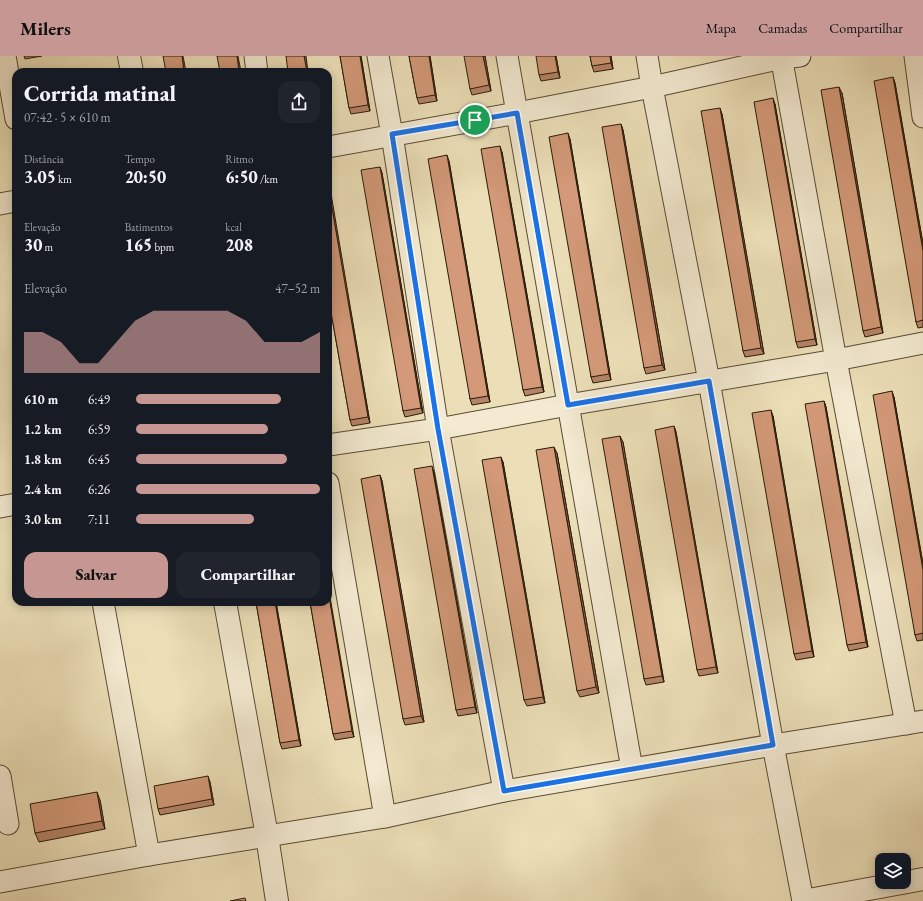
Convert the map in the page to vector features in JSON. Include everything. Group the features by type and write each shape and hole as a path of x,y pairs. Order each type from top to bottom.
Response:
{"street":[{"path":"5,56 12,96"},
{"path":"129,56 131,68"},
{"path":"254,56 257,68"},
{"path":"378,56 392,134 438,429 504,791"},
{"path":"507,56 632,770"},
{"path":"647,56 709,381 773,745 803,901 923,879"},
{"path":"915,56 923,117"},
{"path":"0,882 149,855 385,817 504,791 914,722 836,360 788,57 652,87 332,146"},
{"path":"0,204 12,202"},
{"path":"332,444 438,429 568,405 836,360 923,343"},
{"path":"0,507 12,505"},
{"path":"332,506 385,817"},
{"path":"104,606 149,855"},
{"path":"226,606 267,836 277,901"},
{"path":"0,776 8,824"}],"building":[{"path":"163,56 182,56 184,68 165,68"},
{"path":"217,56 237,56 238,68 219,68"},
{"path":"286,56 304,56 306,68 288,68"},
{"path":"340,56 360,56 368,105 349,108"},
{"path":"409,56 429,56 435,95 417,98"},
{"path":"464,56 483,56 489,85 470,89"},
{"path":"536,56 555,56 558,72 539,75"},
{"path":"590,56 610,56 611,63 592,66"},
{"path":"893,77 923,251 923,320 916,322 874,81"},
{"path":"839,87 881,327 863,331 821,90"},
{"path":"773,98 815,339 796,342 754,102"},
{"path":"720,108 761,348 743,351 701,111"},
{"path":"621,124 662,365 644,368 602,127"},
{"path":"568,133 609,374 591,377 549,137"},
{"path":"500,146 542,387 523,390 481,149"},
{"path":"447,155 488,396 470,399 428,159"},
{"path":"380,167 421,408 403,411 361,170"},
{"path":"332,208 368,417 350,420 332,318"},
{"path":"892,391 923,570 923,633 915,635 873,395"},
{"path":"824,401 866,642 847,645 805,404"},
{"path":"771,410 812,651 794,654 752,413"},
{"path":"674,426 716,667 697,670 655,430"},
{"path":"620,436 662,676 644,679 602,439"},
{"path":"554,447 596,687 577,691 536,450"},
{"path":"501,457 543,697 524,700 482,460"},
{"path":"432,466 475,707 456,710 414,469"},
{"path":"380,475 421,716 403,719 361,479"},
{"path":"257,606 276,606 299,740 280,743"},
{"path":"311,606 331,606 352,731 333,734"},
{"path":"208,776 212,799 158,809 154,786"},
{"path":"97,792 102,821 35,833 30,804"},
{"path":"245,898 246,901 230,901"}],"route":[{"path":"517,113 568,405 709,381 773,745 504,791 438,429 392,134 475,120 517,113"}]}
